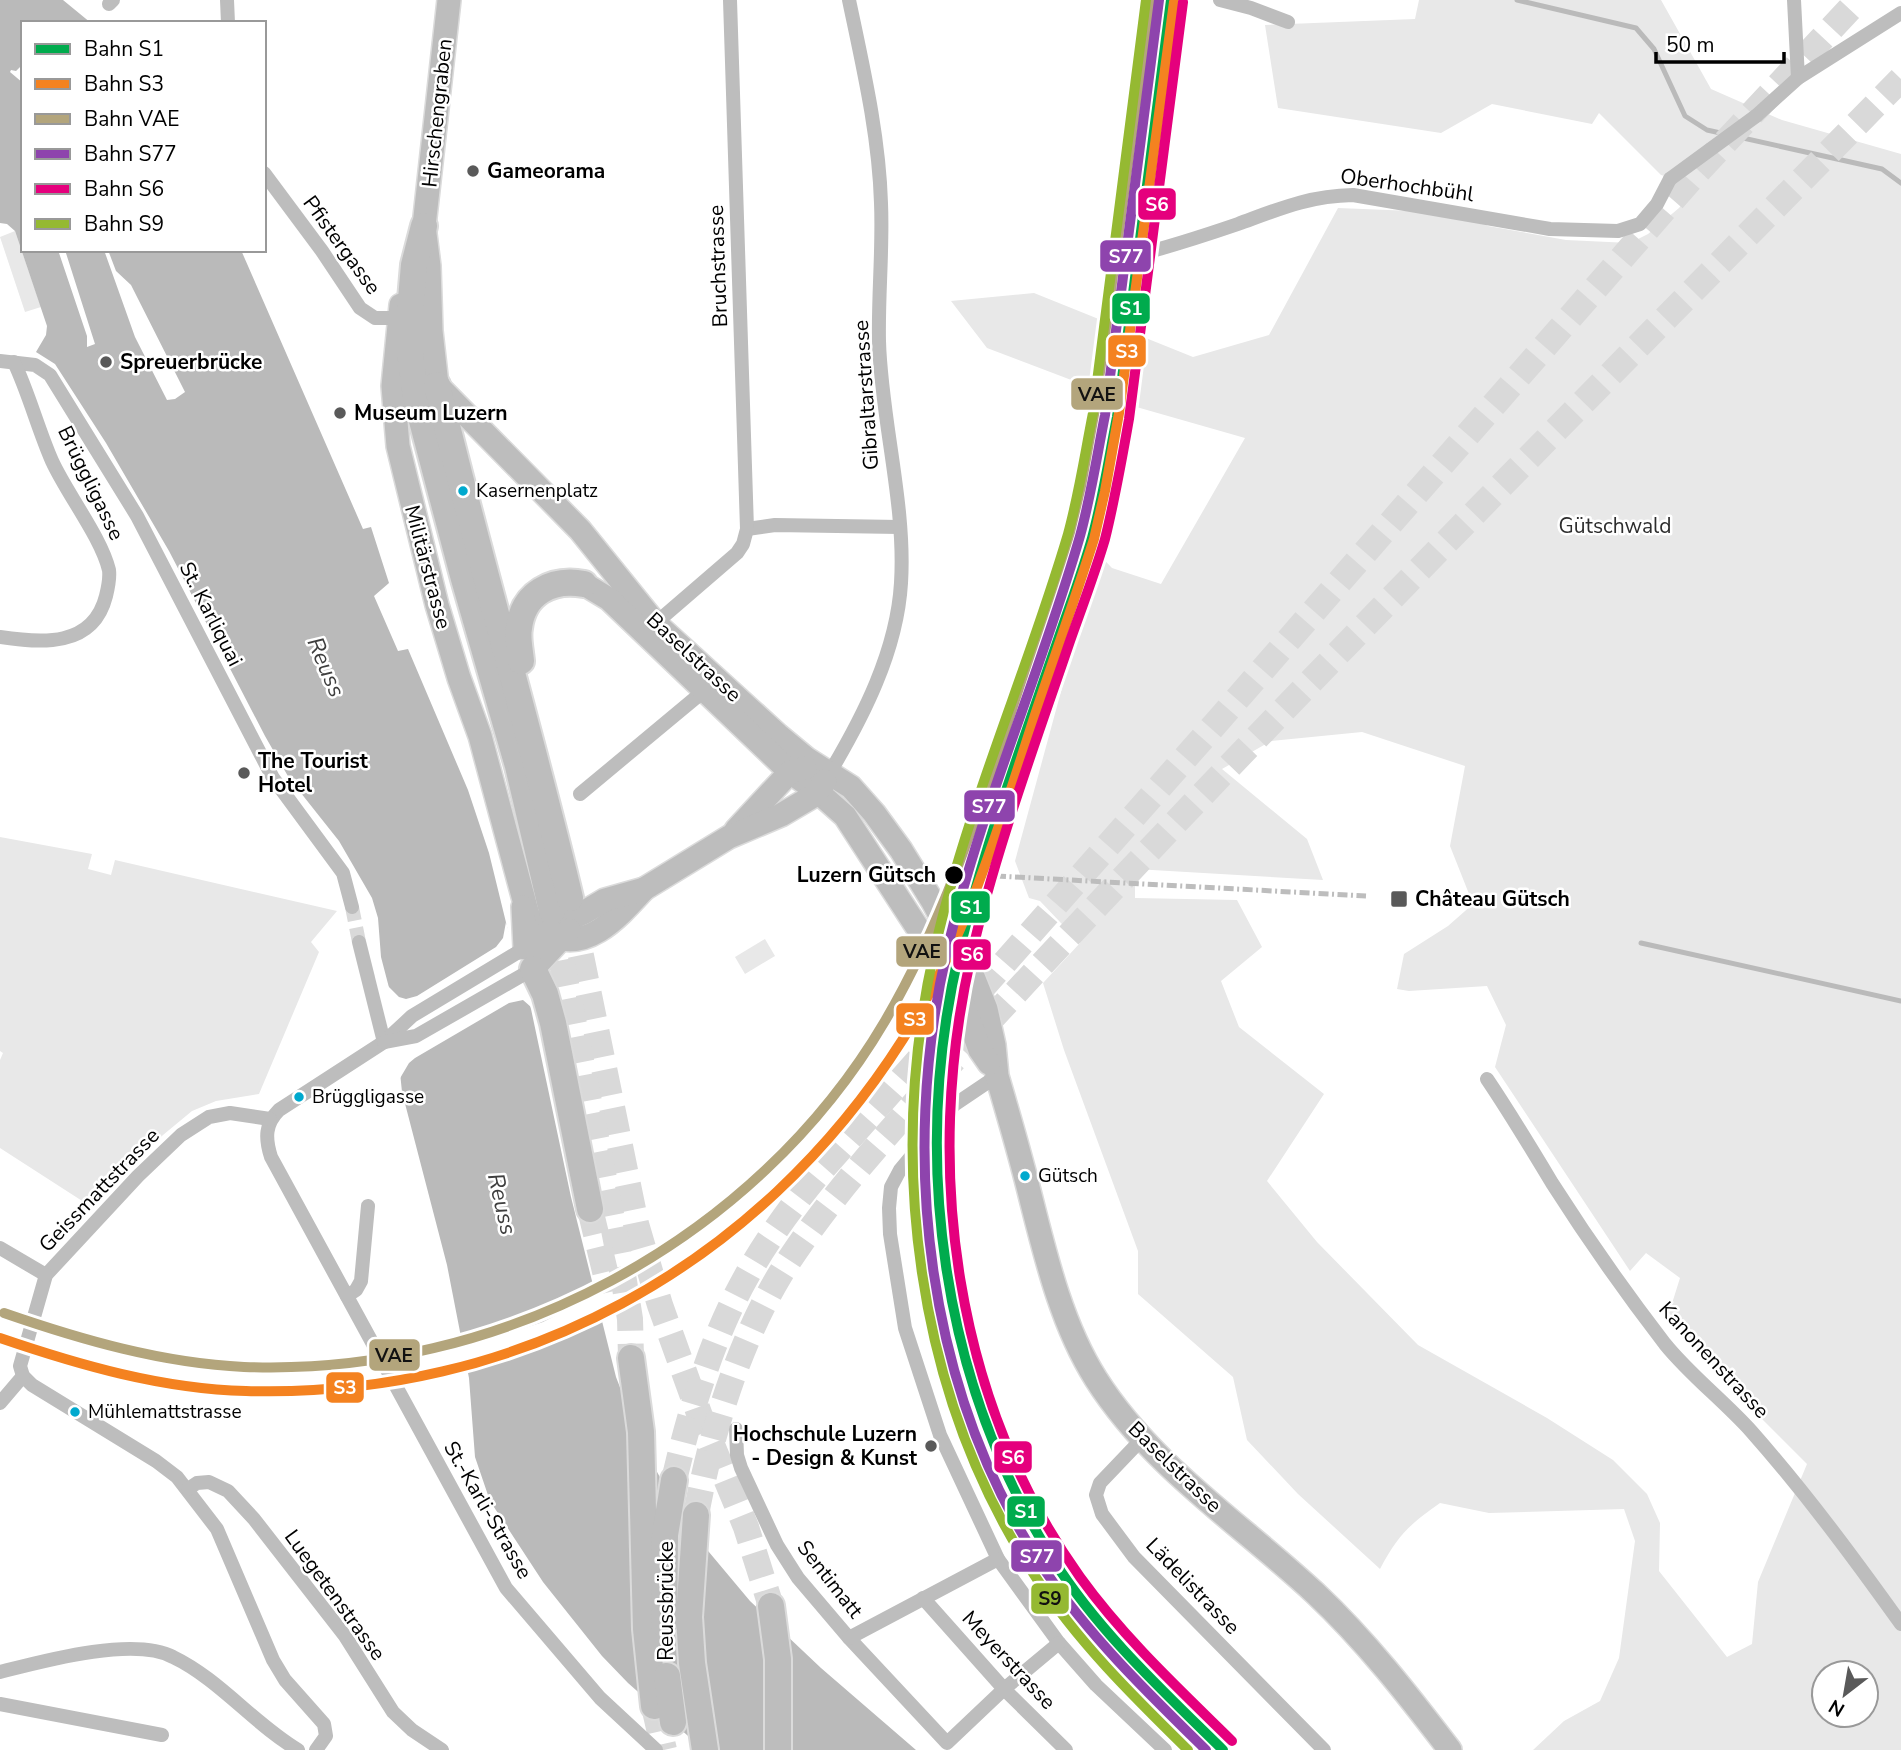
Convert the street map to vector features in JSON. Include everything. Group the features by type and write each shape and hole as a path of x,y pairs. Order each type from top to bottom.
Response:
{"highway":[{"path":"424,226 404,321 419,415 467,592 562,919"},
{"path":"438,385 459,477 518,697 562,919"},
{"path":"518,697 522,663 518,631 524,609 536,595 552,584 565,581 584,584"},
{"path":"523,962 545,993 590,1209"},
{"name":"Reussbrücke","path":"631,1358 641,1432 646,1629 663,1714 666,1662 663,1607 665,1535 674,1479"},
{"name":"Reussbrücke","path":"696,1514 689,1617 693,1674 705,1750"},
{"path":"771,1606 778,1659 778,1750"}],"main road":[{"name":"Hirschengraben","path":"424,226 449,0"},
{"path":"424,226 429,266 431,331 438,385"},
{"name":"Militärstrasse","path":"404,321 393,386 398,446 437,605 480,736 524,904"},
{"name":"Baselstrasse","path":"438,385 580,530 649,628"},
{"name":"Baselstrasse","path":"584,584 649,628 710,686 790,772 823,783"},
{"name":"Baselstrasse","path":"710,686 778,735 823,783 939,961 966,1011 981,1050 997,1076 1046,1256 1066,1316 1094,1377 1142,1439 1332,1610 1377,1656 1450,1750"},
{"path":"729,837 790,772"},
{"path":"562,919 573,940 596,933 617,918 644,889 729,837 781,815 823,783"},
{"path":"524,904 532,922 562,919 605,900 644,889"},
{"path":"523,962 524,904"},
{"path":"523,962 562,919"}],"street":[{"path":"227,0 228,21"},
{"name":"Bruchstrasse","path":"730,0 747,529"},
{"name":"Gibraltarstrasse","path":"823,783 862,714 875,685 895,620 901,583 899,527 879,341 882,282 881,201 870,101 849,0"},
{"path":"1220,0 1288,22"},
{"path":"1794,0 1798,78"},
{"name":"Oberhochbühl","path":"1133,256 1178,245 1295,202 1336,195 1353,195 1550,229 1618,231 1640,224 1657,204 1668,184 1756,116 1798,78 1901,13"},
{"name":"Pfistergasse","path":"266,176 360,308 375,318 404,321"},
{"name":"Brüggligasse","path":"0,637 44,642 61,640 74,634 97,618 103,606 109,570 52,460 26,387 7,361"},
{"name":"St. Karliquai","path":"7,361 35,365 50,375 137,516 273,778 343,873 352,907"},
{"path":"649,628 737,553 747,529 775,525 899,527"},
{"path":"580,794 710,686"},
{"path":"359,942 390,1039"},
{"path":"270,1119 279,1110 390,1039 412,1016 523,962"},
{"path":"390,1039 416,1036 523,962"},
{"path":"997,1076 954,1105 900,1170 891,1187 890,1234 905,1328 940,1435 998,1559 1059,1643 1096,1685 1165,1750"},
{"name":"Kanonenstrasse","path":"1487,1079 1599,1254 1668,1347 1733,1411 1778,1462 1847,1549 1901,1624"},
{"name":"Geissmattstrasse","path":"23,1376 20,1361 46,1275 138,1176 197,1124 209,1117 230,1113 270,1119"},
{"name":"St.-Karli-Strasse","path":"270,1119 267,1133 271,1157 506,1588 600,1698 656,1750"},
{"path":"347,1296 356,1290 361,1281 368,1206"},
{"path":"0,1248 46,1275"},
{"path":"0,1403 23,1376 32,1385 156,1461 188,1489 217,1529 273,1660 285,1680 324,1724 326,1736 316,1750"},
{"name":"Sentimatt","path":"736,1429 737,1455 776,1545 798,1578 947,1743 1004,1689"},
{"name":"Lädelistrasse","path":"1142,1439 1100,1483 1096,1495 1102,1514 1134,1557 1324,1750"},
{"name":"Luegetenstrasse","path":"188,1489 197,1483 209,1482 228,1491 254,1519 345,1636 393,1712 412,1730 442,1750"},
{"path":"849,1637 998,1559"},
{"name":"Meyerstrasse","path":"923,1598 1004,1689 1066,1750"},
{"path":"1004,1689 1059,1643"},
{"path":"0,1672 43,1661 127,1648 157,1650 194,1670 298,1750"},
{"path":"0,1704 162,1735"}],"green space":[{"name":"Gütschwald","path":"1419,0 1661,0 1711,89 1782,120 1901,154 1901,1750 1533,1750 1564,1721 1600,1701 1619,1658 1635,1541 1624,1509 1489,1513 1440,1503 1405,1532 1380,1569 1298,1494 1247,1440 1233,1377 1138,1294 1138,1251 1064,1050 1043,983 1080,943 1040,901 1029,898 1015,861 1069,662 1084,625 1071,591 1088,543 1112,568 1161,584 1245,438 1126,404 1095,389 987,348 951,301 1034,293 1193,357 1269,335 1338,208 1462,213 1488,226 1566,240 1630,243 1648,234 1679,208 1690,194 1678,180 1661,175 1599,113 1592,124 1492,104 1441,133 1278,108 1265,25 1415,19","holes":["1362,732 1465,766 1450,846 1473,904 1448,926 1404,954 1397,989 1409,991 1487,986 1506,1025 1495,1067 1630,1271 1646,1253 1680,1278 1669,1313 1734,1391 1807,1464 1758,1582 1752,1644 1727,1657 1659,1571 1660,1523 1647,1494 1613,1460 1547,1418 1418,1345 1317,1242 1267,1181 1324,1094 1239,1027 1221,981 1262,947 1237,900 1135,898 1135,869 1323,880 1307,839 1222,769 1271,741"]},
{"path":"15,231 41,307 25,312 0,237"},
{"path":"0,837 92,854 88,869 111,875 115,860 337,911 311,942 319,952 259,1094 216,1101 192,1111 163,1135 90,1206 0,1148 0,1060 3,1053 0,1051"},
{"path":"765,939 775,956 745,974 735,957"}],"water":[{"path":"0,0 63,0 89,21 21,21 21,66 10,72 21,81 21,249 15,231 7,224 0,223"},
{"name":"Reuss","path":"22,252 59,252 87,336 87,347 95,344 66,252 105,252 135,337 167,400 175,399 185,392 131,285 116,271 109,252 242,252 363,529 371,527 389,583 374,596 398,651 408,649 468,790 489,853 514,955 531,1009 571,1197 616,1377 643,1447 688,1527 750,1601 821,1668 916,1750 704,1750 628,1683 602,1656 543,1582 490,1501 475,1457 469,1378 447,1265 402,1092 393,1003 381,957 378,918 372,898 339,841 289,778 169,551 106,443 55,364 36,352 46,335 47,326"}],"pier":[{"path":"506,922 531,1007 523,1000 509,1003 415,1058 399,1080 387,985 399,997 406,999 417,996 496,947 503,938"},
{"path":"599,1293 603,1310 552,1334 463,1365 460,1349 543,1322"}],"waterway":[{"path":"1517,0 1636,28 1654,49 1685,116 1707,130 1882,169 1901,183"},
{"path":"1641,943 1901,1001"}],"tunnel":[{"path":"674,1480 703,1377 733,1302 761,1251 808,1186 1690,180 1858,0"},
{"path":"696,1515 718,1421 752,1329 781,1273 797,1249 867,1158 1115,886 1520,466 1901,79"},
{"path":"352,907 359,942"},
{"path":"573,917 636,1224 660,1305 700,1416 746,1527 771,1606"},
{"path":"554,922 624,1281 630,1319 631,1358"},
{"path":"590,1209 610,1292"},
{"path":"654,1706 664,1750"}],"railway":[{"path":"996,876 1366,896"}],"rail line":[{"name":"S9","path":"1146,0 1093,413 1082,474 1052,586 980,792 948,895 935,948 921,1028 914,1110 914,1191 922,1273 938,1353 962,1431 994,1505 1035,1576 1069,1623 1126,1688 1188,1750"},
{"name":"VAE","path":"4,1313 122,1349 213,1365 244,1367 339,1364 433,1348 525,1320 611,1281 692,1230 766,1170 831,1100 885,1021 943,904 988,782 1070,532 1095,409 1150,0"},
{"name":"S77","path":"1159,0 1105,415 1094,476 1064,588 976,846 947,951 933,1029 925,1110 926,1191 933,1272 949,1351 973,1428 1005,1502 1046,1572 1082,1620 1163,1708 1206,1750"},
{"name":"S1","path":"1171,0 1117,417 1106,478 1077,586 992,832 959,953 945,1031 938,1109 938,1188 946,1267 962,1344 985,1419 1016,1492 1054,1561 1091,1612 1133,1660 1223,1750"},
{"name":"S3","path":"0,1338 121,1374 215,1389 246,1391 346,1388 443,1371 535,1343 622,1303 703,1253 777,1191 844,1120 903,1039 925,1002 962,924 994,842 1094,539 1119,413 1174,2"},
{"name":"S6","path":"1183,2 1129,419 1118,479 1101,552 1016,798 971,957 957,1036 950,1117 951,1198 960,1279 977,1358 1003,1435 1037,1508 1080,1577 1115,1621 1232,1741"}],"place":[{"name":"Gameorama","path":"473,171"},
{"name":"Spreuerbrücke","path":"106,362"},
{"name":"Museum Luzern","path":"340,413"},
{"name":"Kasernenplatz","path":"463,491"},
{"name":"The Tourist Hotel","path":"244,773"},
{"name":"Luzern Gütsch","path":"954,875"},
{"name":"Château Gütsch","path":"1399,899"},
{"name":"Brüggligasse","path":"299,1097"},
{"name":"Gütsch","path":"1025,1176"},
{"name":"Mühlemattstrasse","path":"75,1412"},
{"name":"Hochschule Luzern - Design & Kunst","path":"931,1446"}]}
